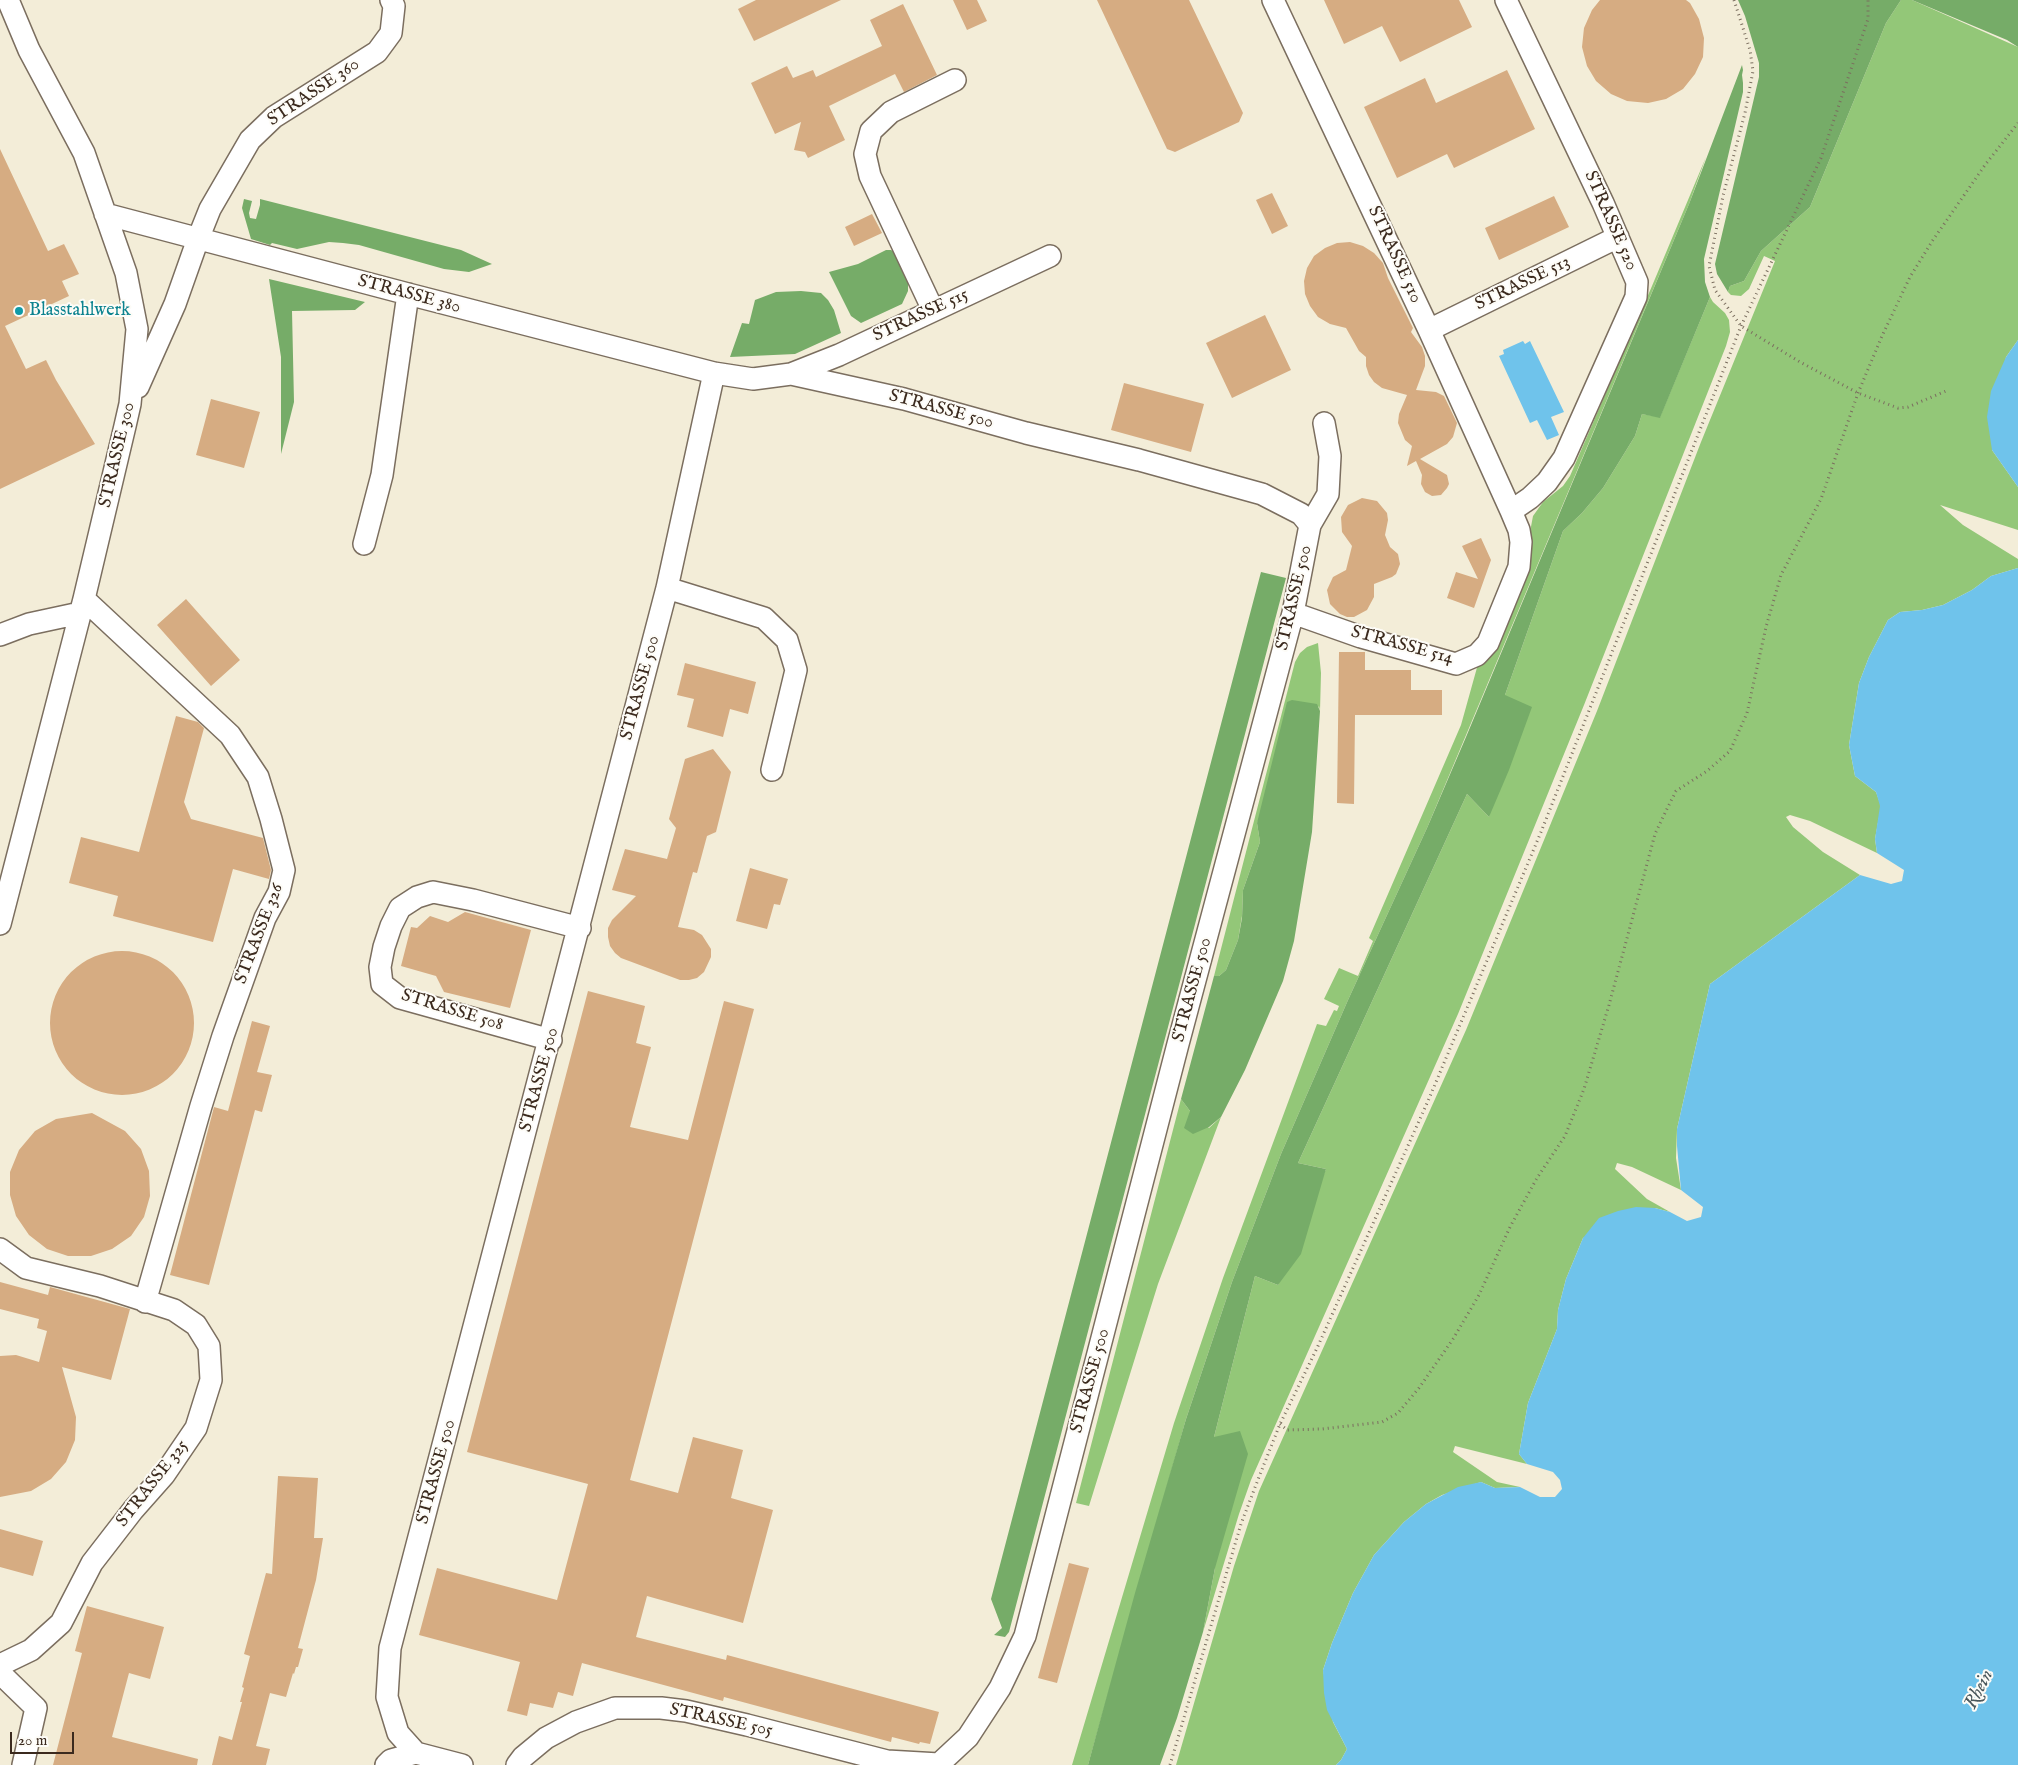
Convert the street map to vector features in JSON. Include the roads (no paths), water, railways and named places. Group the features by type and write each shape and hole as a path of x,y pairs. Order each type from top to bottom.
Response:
{"street":[{"name":"STRASSE 300","path":"0,924 82,606 130,404 137,329 126,273 84,154 29,50 8,0"},
{"name":"STRASSE 360","path":"130,404 175,304 210,209 250,140 274,116 377,52 391,33 394,6 391,0"},
{"name":"STRASSE 510","path":"1273,0 1429,330 1511,511"},
{"name":"STRASSE 520","path":"1506,0 1638,282 1636,297 1564,458 1547,482 1530,498 1511,511"},
{"path":"933,310 870,176 865,154 871,131 891,112 955,80"},
{"name":"STRASSE 380","path":"105,214 714,373"},
{"name":"STRASSE 513","path":"1429,330 1618,237"},
{"name":"STRASSE 515","path":"791,374 839,355 1050,256"},
{"path":"364,544 382,474 408,294"},
{"name":"STRASSE 500","path":"416,1753 398,1733 387,1697 390,1648 668,588 714,373 753,379 791,374 904,399 1026,433 1139,460 1262,494 1301,514 1310,525 1294,613 1181,1034 1025,1636 1000,1688 968,1736 939,1765"},
{"path":"1310,525 1328,494 1330,456 1324,423"},
{"name":"STRASSE 514","path":"1294,613 1361,637 1456,664 1477,655 1488,643 1519,566 1521,542 1519,530 1511,511"},
{"path":"668,588 764,618 787,640 796,670 772,770"},
{"path":"0,635 82,606"},
{"name":"STRASSE 326","path":"82,606 230,735 258,777 284,870 279,892 265,918 218,1053 145,1302"},
{"name":"STRASSE 508","path":"551,1040 400,998 382,984 380,967 384,948 391,926 400,908 417,897 432,892 473,900 580,928"},
{"name":"STRASSE 325","path":"0,1249 26,1268 100,1286 174,1310 196,1325 209,1346 211,1380 196,1428 164,1475 133,1510 92,1563 61,1624 31,1650 0,1665"},
{"path":"0,1673 36,1708 23,1765"},
{"name":"STRASSE 505","path":"517,1765 523,1757 546,1738 576,1722 615,1708 661,1708 747,1725 887,1761 939,1765"},
{"path":"386,1765 390,1760 416,1753 462,1765"}],"water":[{"path":"2018,340 2018,487 1992,450 1987,417 1991,391 2006,357"},
{"path":"1523,341 1525,344 1530,341 1564,412 1551,417 1559,435 1547,440 1537,420 1530,423 1499,356 1504,354 1503,350"},
{"name":"Rhein","path":"2018,568 2018,1765 1336,1765 1347,1749 1327,1710 1323,1670 1353,1593 1374,1555 1404,1522 1426,1504 1458,1487 1481,1482 1495,1488 1520,1487 1540,1497 1555,1497 1562,1489 1560,1480 1553,1472 1527,1464 1519,1454 1528,1403 1557,1329 1558,1310 1566,1279 1583,1238 1599,1218 1636,1207 1655,1208 1670,1212 1687,1221 1701,1217 1703,1207 1681,1190 1677,1129 1710,984 1860,875 1891,884 1902,881 1904,870 1877,853 1875,839 1880,806 1876,792 1855,776 1849,745 1859,683 1869,657 1888,620 1900,612 1922,610 1943,605 1972,590 1991,576"}],"place":[{"name":"Blasstahlwerk","path":"19,311"}]}
